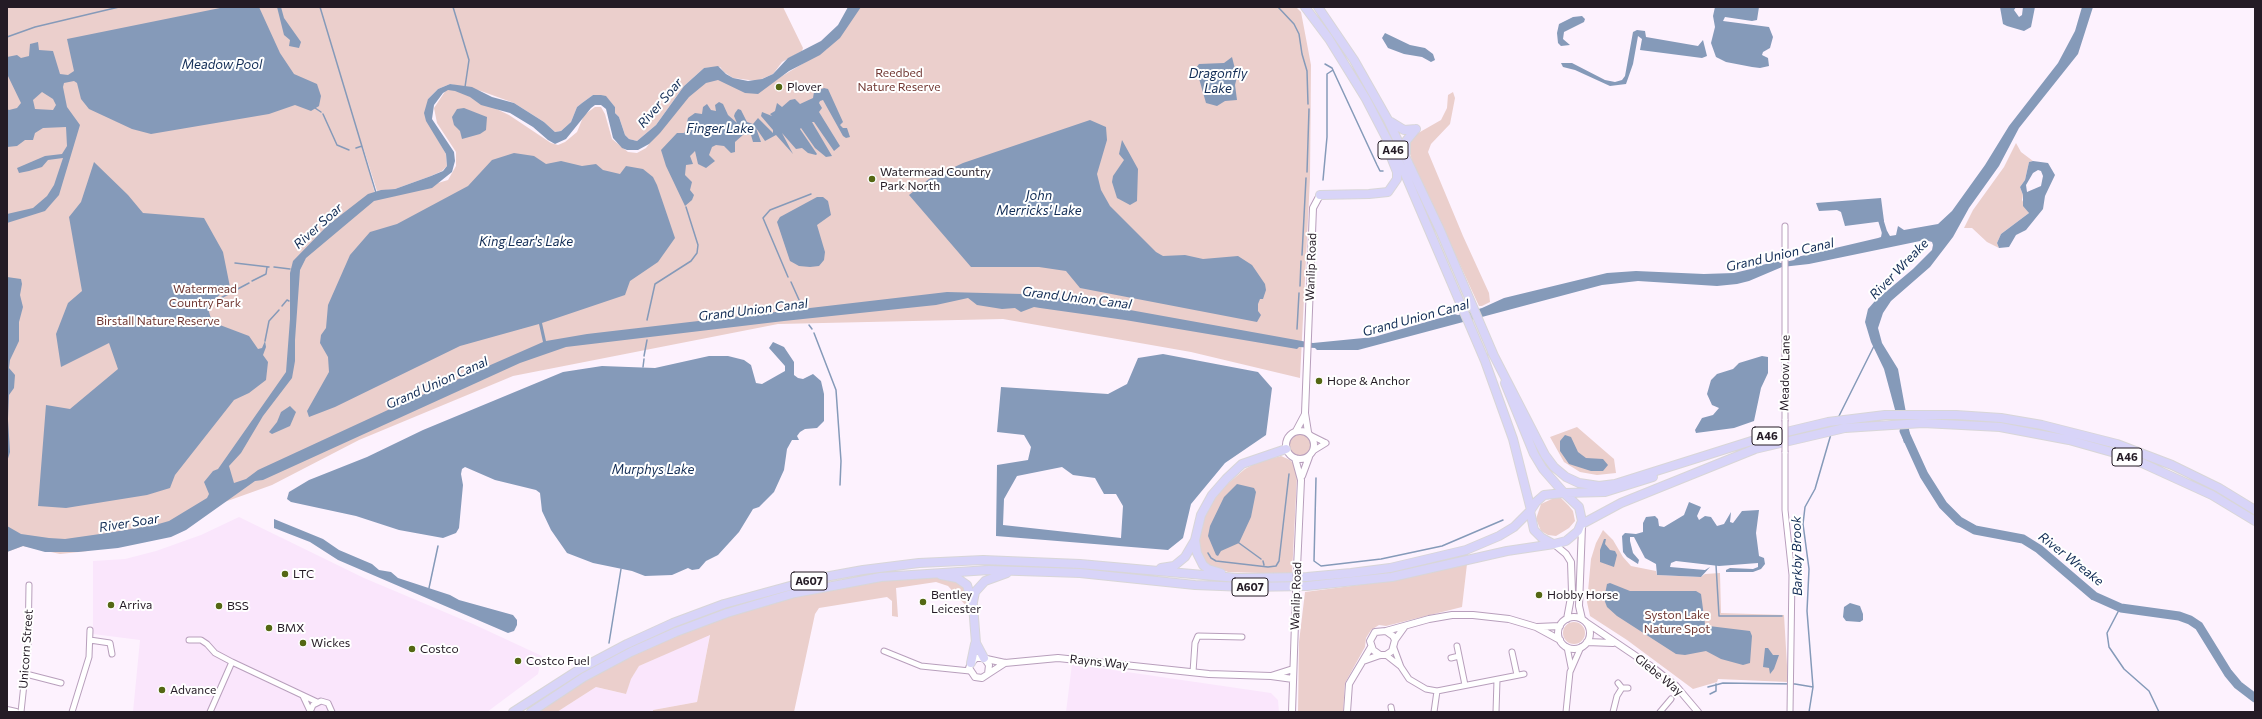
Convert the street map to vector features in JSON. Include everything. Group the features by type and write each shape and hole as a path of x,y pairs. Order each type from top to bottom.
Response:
{"highway":[{"name":"A46","path":"1305,7 1329,38 1376,116 1405,174 1462,302 1509,425 1523,472 1530,510"},
{"name":"A46","path":"1318,7 1354,60 1406,155 1481,325 1534,454 1543,469 1564,493 1594,493 1618,489 1707,455 1761,438 1828,422 1846,424 1886,424 1922,418"},
{"path":"1320,195 1381,194 1388,192 1393,186 1397,179 1397,172 1376,116"},
{"path":"1388,120 1404,130 1416,129 1406,141 1406,155"},
{"path":"1492,352 1545,455 1554,467 1566,477 1579,483 1599,486 1615,484 1707,455"},
{"name":"A46","path":"1582,525 1621,503 1732,457 1755,449 1827,431 1846,424 1885,415 1968,420 2064,429 2117,444 2178,468 2219,488 2255,510"},
{"name":"A46","path":"1987,422 2114,452 2205,491 2255,521"},
{"path":"1132,569 1166,568 1174,566 1186,557 1195,540 1201,515 1212,495 1226,479 1242,464 1286,449"},
{"path":"1564,493 1579,508 1582,525 1572,537 1554,544 1542,538 1534,530 1530,510 1544,495 1564,493"},
{"name":"A607","path":"513,712 580,669 627,644 673,623 724,604 819,578 863,570 919,563 977,560 1080,564 1237,578 1314,576 1384,569 1418,562 1484,544 1514,527 1530,510"},
{"path":"1195,540 1199,560 1208,569 1237,578"},
{"name":"A607","path":"531,712 584,677 631,652 727,613 796,593 881,577 989,570 1080,573 1195,585 1246,587 1307,586 1392,577 1507,551 1554,544"},
{"path":"973,605 975,592 985,581 994,576 1026,571"},
{"path":"915,574 957,578 967,585 973,605 976,642 970,667"},
{"path":"976,642 984,659"}],"street":[{"name":"Wanlip Road","path":"1310,434 1305,412 1313,208 1320,195"},
{"name":"Meadow Lane","path":"1785,226 1785,510 1792,575 1790,712"},
{"name":"Wanlip Road","path":"1296,431 1305,412"},
{"path":"1296,431 1310,434 1326,442 1306,458 1295,458 1286,449 1287,439 1296,431"},
{"path":"1310,434 1314,443 1312,452"},
{"name":"Wanlip Road","path":"1292,712 1301,480 1306,460 1312,452"},
{"name":"Wanlip Road","path":"1295,458 1301,480"},
{"path":"1566,712 1567,686 1571,668 1581,647 1587,642 1590,630 1584,621 1579,606 1582,525"},
{"path":"1554,544 1566,554 1571,562 1572,592 1567,619"},
{"name":"Unicorn Street","path":"20,712 26,674 30,585"},
{"path":"1347,712 1349,684 1357,667 1363,661 1371,647 1372,636 1375,632 1386,631 1415,622 1452,615 1473,615 1509,619 1536,627 1560,640 1571,649 1581,647"},
{"path":"1560,640 1558,636 1560,626 1567,619 1577,617 1584,621"},
{"name":"Glebe Way","path":"1584,621 1615,643 1652,666 1676,686 1698,712"},
{"path":"1405,626 1395,640 1394,648 1401,667 1409,678 1419,685 1437,691 1465,684 1497,680 1524,674"},
{"path":"1536,627 1560,626"},
{"path":"72,712 89,658 90,630"},
{"path":"1386,631 1393,636 1395,640"},
{"path":"1193,672 1194,642 1198,636 1242,637"},
{"path":"90,640 110,643 112,654"},
{"path":"189,640 201,640 215,653 232,662 317,702 328,703 332,712"},
{"name":"Glebe Way","path":"1587,642 1615,643"},
{"path":"1457,646 1465,684"},
{"path":"1371,647 1401,667"},
{"path":"1567,647 1571,668"},
{"path":"1363,661 1383,655 1394,648"},
{"path":"884,651 921,666 970,667"},
{"path":"1512,652 1517,675"},
{"path":"1451,658 1459,656"},
{"path":"976,658 984,659 989,664 988,674 979,678 975,677 970,667 976,658"},
{"name":"Rayns Way","path":"984,659 1005,663 1058,658 1193,672 1271,676 1293,679"},
{"path":"210,712 232,662"},
{"name":"Rayns Way","path":"988,674 1005,663"},
{"name":"Rayns Way","path":"1271,676 1293,669"},
{"path":"26,674 60,682"},
{"path":"1496,712 1497,680"},
{"path":"1613,712 1620,686 1628,688"},
{"path":"1434,712 1437,691"},
{"path":"303,696 310,712"},
{"path":"1660,712 1671,699"},
{"path":"310,712 313,705 317,702"},
{"path":"7,710 16,712"}],"shaded area":[{"path":"239,517 364,578 473,624 542,656 538,674 487,712 133,712 140,640 93,634 93,561 125,559 156,551 201,535"},
{"path":"710,634 697,702 653,710 653,712 557,712 596,687 626,694 630,680 639,666"},
{"path":"1072,664 1271,693 1278,700 1279,712 1066,712"}],"green space":[{"name":"Watermead Country Park","path":"7,7 783,7 803,48 802,51 782,62 773,74 757,81 733,78 724,72 720,67 704,68 684,86 656,125 637,141 629,139 625,135 619,117 615,113 615,107 608,99 601,95 593,95 577,107 571,122 561,131 555,132 544,122 514,103 481,91 450,84 438,89 428,99 435,135 446,154 447,166 442,171 431,176 395,189 377,191 362,144 376,198 415,190 448,180 456,166 456,152 437,123 434,108 446,90 453,88 509,115 551,143 558,145 565,142 577,132 584,115 595,107 601,107 605,114 612,139 628,152 637,153 646,148 680,104 707,78 715,77 754,93 827,49 852,7 1296,7 1301,12 1311,65 1310,178 1300,378 1191,352 1003,319 778,324 513,376 359,440 272,485 88,551 60,554 23,546 7,552"},
{"path":"1453,92 1455,98 1450,124 1431,144 1428,152 1463,236 1489,293 1490,302 1482,306 1479,306 1412,161 1409,149 1413,136 1441,120 1447,108 1448,95"},
{"path":"2016,143 2021,152 2033,161 2029,162 2025,180 2020,187 2023,195 2022,200 2029,213 2001,234 1997,243 1999,248 1987,242 1972,228 1964,228 1973,210 2004,167"},
{"path":"1577,427 1614,459 1616,473 1597,475 1580,472 1564,462 1550,437"},
{"path":"1300,431 1306,432 1310,435 1313,439 1313,451 1310,455 1306,458 1300,459 1294,458 1290,455 1287,451 1286,445 1287,439 1290,435 1294,432"},
{"path":"1281,456 1290,460 1294,464 1297,476 1292,574 1228,572 1208,565 1199,550 1199,537 1205,513 1212,501 1225,486 1245,469 1258,462"},
{"path":"1554,498 1561,498 1569,506 1573,511 1575,521 1569,528 1556,536 1548,535 1541,531 1536,519 1541,504"},
{"name":"Syston Lake Nature Spot","path":"1603,530 1613,540 1623,557 1631,566 1656,571 1657,575 1701,577 1705,574 1720,573 1721,613 1784,615 1788,682 1718,679 1717,682 1693,689 1627,640 1590,616 1587,602 1591,559 1596,543"},
{"path":"1467,564 1462,607 1386,626 1379,625 1371,630 1366,638 1365,647 1345,683 1343,712 1298,712 1299,642 1305,592 1397,580"},
{"path":"915,574 962,581 973,605 969,609 948,586 936,582 896,588 898,617 892,616 892,601 887,597 819,608 815,614 794,712 653,712 653,710 697,702 710,635 639,666 631,679 626,694 596,687 557,712 531,712 584,677 676,632 795,593"},
{"path":"1570,622 1578,622 1585,629 1585,637 1578,644 1570,644 1563,637 1563,629"}],"water":[{"name":"Meadow Pool","path":"225,7 259,7 280,53 294,74 317,84 321,96 319,106 311,111 295,105 269,114 151,134 132,129 89,109 81,99 77,83 74,81 64,83 63,87 67,107 80,125 59,195 45,211 7,223 7,214 33,208 47,196 54,185 63,158 48,160 42,167 29,171 19,173 17,168 45,156 62,154 67,146 66,127 43,128 35,133 33,140 25,140 17,146 7,147 7,109 17,108 21,103 7,74 7,57 17,55 21,58 29,56 30,44 38,42 39,50 53,51 60,74 68,75 74,71 67,39","holes":["42,92 53,99 56,105 53,110 35,109 33,100"]},
{"path":"277,7 281,7 284,18 301,42 299,48 289,46 290,40 284,35"},
{"name":"King Lear's Lake","path":"848,7 861,7 840,38 820,55 789,71 758,94 745,93 718,80 706,83 689,97 660,133 649,144 638,150 627,150 622,148 613,138 606,109 601,105 595,105 591,108 566,139 555,144 533,127 510,113 481,105 470,97 455,91 448,90 443,93 434,105 432,119 454,152 455,161 452,172 432,188 374,201 306,258 300,270 295,361 292,378 263,416 241,453 229,466 234,483 246,479 258,470 390,409 543,342 539,324 460,346 335,407 309,417 307,411 329,372 328,357 320,343 321,335 326,328 328,305 350,255 370,232 397,224 468,186 492,160 514,153 534,156 546,164 561,161 582,166 596,164 603,170 620,174 626,166 643,169 653,177 657,185 675,238 658,262 630,281 625,295 542,323 546,341 587,334 947,292 1022,294 1069,299 1313,343 1374,337 1454,314 1458,315 1482,308 1504,298 1607,273 1636,271 1704,274 1734,273 1755,268 1758,263 1762,265 1778,261 1780,263 1794,260 1797,257 1878,238 1881,237 1882,232 1887,231 1890,236 1896,235 1898,226 1904,230 1938,224 1952,211 1985,165 2009,126 2058,63 2075,31 2082,7 2093,7 2078,54 2019,128 1999,166 1969,208 1953,237 1930,267 1891,301 1883,313 1878,328 1882,343 1898,369 1911,440 1904,443 1884,369 1871,342 1865,322 1868,309 1875,301 1913,269 1932,250 1932,242 1925,240 1809,264 1782,267 1749,281 1737,284 1717,286 1638,281 1602,285 1358,350 1317,350 1315,348 1299,347 1297,349 1125,320 1034,307 1021,312 1015,308 1002,309 977,305 968,298 936,305 784,321 566,347 520,363 263,480 255,481 186,530 171,537 118,548 78,552 45,552 23,546 7,552 7,526 21,534 65,539 155,525 169,521 207,498 209,494 204,482 213,471 218,469 286,372 290,319 290,273 293,261 328,225 368,194 381,190 395,189 443,171 447,166 446,154 426,121 424,113 428,99 438,89 450,84 472,87 492,97 514,103 544,122 555,132 561,131 571,122 577,107 593,95 606,96 615,107 615,113 619,117 625,135 629,139 637,141 656,125 684,86 704,68 718,66 726,74 733,78 748,81 762,79 773,74 788,58 821,41 838,25"},
{"path":"1715,7 1759,7 1757,20 1752,21 1725,17 1723,21 1769,27 1773,37 1770,48 1763,52 1762,55 1768,58 1769,66 1760,68 1752,67 1726,62 1716,57 1711,43 1715,27 1713,16"},
{"path":"2000,7 2016,7 2014,10 2019,17 2022,15 2023,7 2035,7 2031,27 2024,31 2003,24"},
{"path":"1582,16 1585,19 1584,22 1564,32 1563,39 1570,45 1561,46 1558,43 1557,33 1559,24 1573,17"},
{"path":"1637,30 1645,31 1646,37 1698,46 1703,40 1707,56 1702,58 1640,50 1642,39 1638,36 1633,64 1626,84 1610,86 1575,70 1563,67 1561,63 1572,63 1605,80 1615,82 1622,80 1625,76 1633,32"},
{"path":"1385,33 1410,45 1425,48 1433,54 1435,60 1431,62 1422,57 1404,54 1388,48 1382,38"},
{"name":"Dragonfly Lake","path":"1232,57 1237,77 1235,85 1237,100 1225,101 1217,106 1206,103 1196,68 1199,64 1224,63"},
{"name":"Finger Lake","path":"824,88 828,89 843,122 840,125 843,128 847,128 850,137 846,138 843,136 823,100 820,101 819,103 822,108 819,112 840,146 834,151 814,122 812,122 832,156 826,157 815,148 801,128 800,129 817,154 816,155 808,153 802,148 796,149 782,133 793,154 776,135 765,141 756,128 761,142 753,142 751,135 744,134 735,142 735,152 731,153 724,146 716,145 712,147 709,155 715,161 706,168 698,164 695,151 690,156 693,164 686,165 685,175 692,182 690,190 694,195 692,200 685,206 666,166 661,150 677,133 684,133 686,130 691,132 687,122 688,118 695,113 702,114 703,107 707,104 711,110 716,111 715,105 719,102 723,104 728,115 737,123 734,116 738,109 741,110 747,122 753,124 758,118 773,133 773,130 761,116 762,112 772,116 770,114 775,111 777,103 782,107 790,100 795,99 800,104 813,98 814,92"},
{"path":"464,108 487,117 486,130 480,134 462,139 460,131 454,125 452,117 457,109"},
{"name":"John Merricks' Lake","path":"1090,120 1106,127 1107,140 1097,174 1101,190 1110,206 1156,252 1163,256 1185,255 1203,259 1238,256 1252,265 1265,284 1266,290 1263,299 1260,299 1258,304 1258,311 1261,315 1257,322 1080,288 1066,271 1039,267 971,267 909,195 929,179 963,163"},
{"path":"1122,140 1138,169 1137,201 1130,205 1117,198 1112,182 1113,176 1124,160 1119,154"},
{"path":"2033,161 2048,163 2055,175 2045,196 2043,209 2026,230 2016,235 2009,247 1999,248 1997,243 2001,234 2029,213 2023,206 2023,195 2020,187 2025,180 2029,162","holes":["2038,170 2041,171 2043,176 2041,186 2027,192 2026,185 2033,173"]},
{"path":"94,162 128,195 143,213 204,218 223,252 230,287 207,305 212,322 249,336 258,349 262,348 265,341 266,347 263,355 268,362 266,380 249,393 234,400 175,475 170,488 147,495 66,508 38,506 46,405 70,409 118,369 109,343 61,367 56,334 68,303 82,291 69,217 81,202"},
{"path":"817,197 823,197 828,201 831,215 817,225 825,252 824,260 819,266 799,266 790,261 777,222 780,217"},
{"path":"1881,198 1884,221 1845,226 1841,212 1837,210 1819,211 1816,203"},
{"path":"7,277 21,279 22,284 20,295 23,307 19,322 19,341 10,360 9,368 15,375 14,388 9,395 8,419 10,452 7,462"},
{"name":"Murphys Lake","path":"773,342 784,347 794,362 794,375 803,379 813,374 821,381 824,394 824,421 817,428 805,429 800,432 797,436 799,440 792,440 787,449 784,470 774,492 759,507 753,509 739,532 718,555 706,561 699,569 692,570 688,568 672,575 645,576 632,571 593,563 567,553 551,530 542,511 540,493 536,490 495,480 465,467 462,469 461,474 463,485 459,528 456,533 443,538 399,530 356,516 291,502 287,499 289,492 309,480 367,457 423,430 563,372 602,366 655,368 709,356 728,356 744,360 751,365 756,383 762,384 785,371 785,366 769,348"},
{"path":"1163,354 1258,372 1272,388 1266,435 1225,463 1191,504 1183,538 1168,550 996,536 997,465 1028,460 1031,447 1024,435 997,432 1001,387 1108,394 1127,384 1138,358","holes":["1062,467 1073,475 1095,478 1104,494 1116,494 1123,506 1121,538 1003,525 1004,499 1017,476"]},
{"path":"1762,356 1768,357 1768,373 1761,388 1754,421 1734,428 1696,433 1695,430 1702,418 1713,415 1719,408 1712,405 1707,394 1711,380 1717,374 1733,369 1739,363"},
{"path":"290,406 296,412 290,426 272,434 269,432 277,422 281,412"},
{"path":"1565,435 1571,437 1578,452 1586,458 1603,459 1608,465 1603,471 1591,471 1569,464 1560,451 1560,441"},
{"path":"1237,484 1254,488 1256,492 1251,517 1239,543 1221,551 1218,556 1216,555 1208,536 1210,526 1224,497"},
{"path":"1689,502 1701,507 1697,516 1699,520 1705,516 1711,517 1717,526 1724,524 1731,512 1730,522 1733,523 1742,511 1759,510 1756,533 1759,556 1764,558 1765,564 1761,569 1753,572 1726,572 1726,570 1730,568 1753,569 1758,567 1758,563 1719,566 1676,561 1671,563 1670,567 1705,570 1710,567 1701,577 1657,575 1656,564 1645,558 1634,537 1630,537 1630,541 1633,553 1639,560 1638,564 1627,557 1623,552 1622,536 1625,533 1636,534 1643,532 1643,523 1646,517 1655,516 1658,519 1659,526 1664,527 1684,515"},
{"path":"274,519 323,539 339,550 372,564 379,570 391,572 398,578 450,595 459,600 513,615 517,620 517,625 514,631 508,633 338,560 310,542 274,528"},
{"path":"1604,539 1606,539 1605,544 1610,550 1615,551 1617,555 1614,567 1600,562 1600,550"},
{"path":"1610,583 1630,591 1696,591 1701,594 1705,624 1709,626 1750,631 1752,636 1750,663 1743,665 1721,659 1706,651 1685,655 1676,654 1617,616 1607,607 1604,599 1607,584"},
{"path":"1850,603 1860,606 1863,614 1863,620 1860,622 1846,621 1843,617 1844,607"},
{"path":"1765,648 1768,648 1773,655 1779,655 1774,669 1770,674 1769,668 1763,667"}],"waterway":[{"path":"7,37 35,27 119,7"},
{"path":"320,7 376,193"},
{"path":"453,7 469,60 465,87"},
{"path":"1278,7 1294,24 1299,34 1302,54 1307,71 1308,104"},
{"path":"1325,64 1332,68 1377,165 1380,171 1383,171"},
{"path":"1323,180 1327,137 1327,74 1333,70"},
{"path":"315,108 321,112"},
{"path":"1307,172 1309,109"},
{"path":"323,114 337,145 349,150"},
{"path":"356,148 362,146"},
{"path":"1302,255 1306,178"},
{"path":"788,277 763,218 770,210 811,194"},
{"path":"647,320 655,284 691,261 697,253 698,245 686,207"},
{"path":"1881,221 1886,237"},
{"path":"1300,286 1301,261"},
{"path":"235,263 269,267"},
{"path":"252,281 266,274 267,267"},
{"path":"274,267 290,269"},
{"name":"Grand Union Canal","path":"791,282 800,302"},
{"path":"215,301 249,283"},
{"path":"1297,329 1299,293"},
{"path":"282,306 287,300 289,301"},
{"path":"265,341 269,321 279,310"},
{"path":"809,325 812,329"},
{"path":"814,333 836,390 841,461 840,485"},
{"path":"644,356 647,340"},
{"name":"Barkby Brook","path":"1838,418 1874,346"},
{"path":"643,367 644,359"},
{"name":"River Wreake","path":"1904,431 1924,475 1943,505 1959,521 1975,530 2023,539 2039,549 2094,596 2121,608 2179,616 2190,620 2199,626 2228,673 2238,685 2255,698"},
{"name":"Barkby Brook","path":"1809,712 1813,687 1807,611 1809,569 1803,524 1805,507 1815,489 1831,434"},
{"path":"1208,553 1211,558 1216,561 1268,567 1276,566 1279,561 1289,474"},
{"path":"1316,478 1314,561 1321,566 1381,559 1442,546 1503,520"},
{"path":"1239,543 1261,559"},
{"path":"429,588 438,546"},
{"path":"1263,561 1264,565"},
{"path":"1716,565 1719,616 1782,616"},
{"path":"609,643 621,569"},
{"path":"2120,608 2107,633 2109,647 2124,669 2149,691 2159,712"},
{"path":"1708,687 1723,683 1795,684 1813,687"},
{"path":"1710,694 1716,691 1716,684"}],"place":[{"name":"Plover","path":"779,87"},
{"name":"Watermead Country Park North","path":"872,179"},
{"name":"Hope & Anchor","path":"1319,381"},
{"name":"LTC","path":"285,574"},
{"name":"Hobby Horse","path":"1539,595"},
{"name":"Bentley Leicester","path":"923,602"},
{"name":"Arriva","path":"111,605"},
{"name":"BSS","path":"219,606"},
{"name":"BMX","path":"269,628"},
{"name":"Wickes","path":"303,643"},
{"name":"Costco","path":"412,649"},
{"name":"Costco Fuel","path":"518,661"},
{"name":"Advance","path":"162,690"}],"park label":[{"name":"Reedbed Nature Reserve","path":"899,80"},
{"name":"Birstall Nature Reserve","path":"158,321"}],"water label":[{"name":"River Soar","path":"660,103"},
{"name":"River Soar","path":"318,226"},
{"name":"River Soar","path":"129,523"}]}
